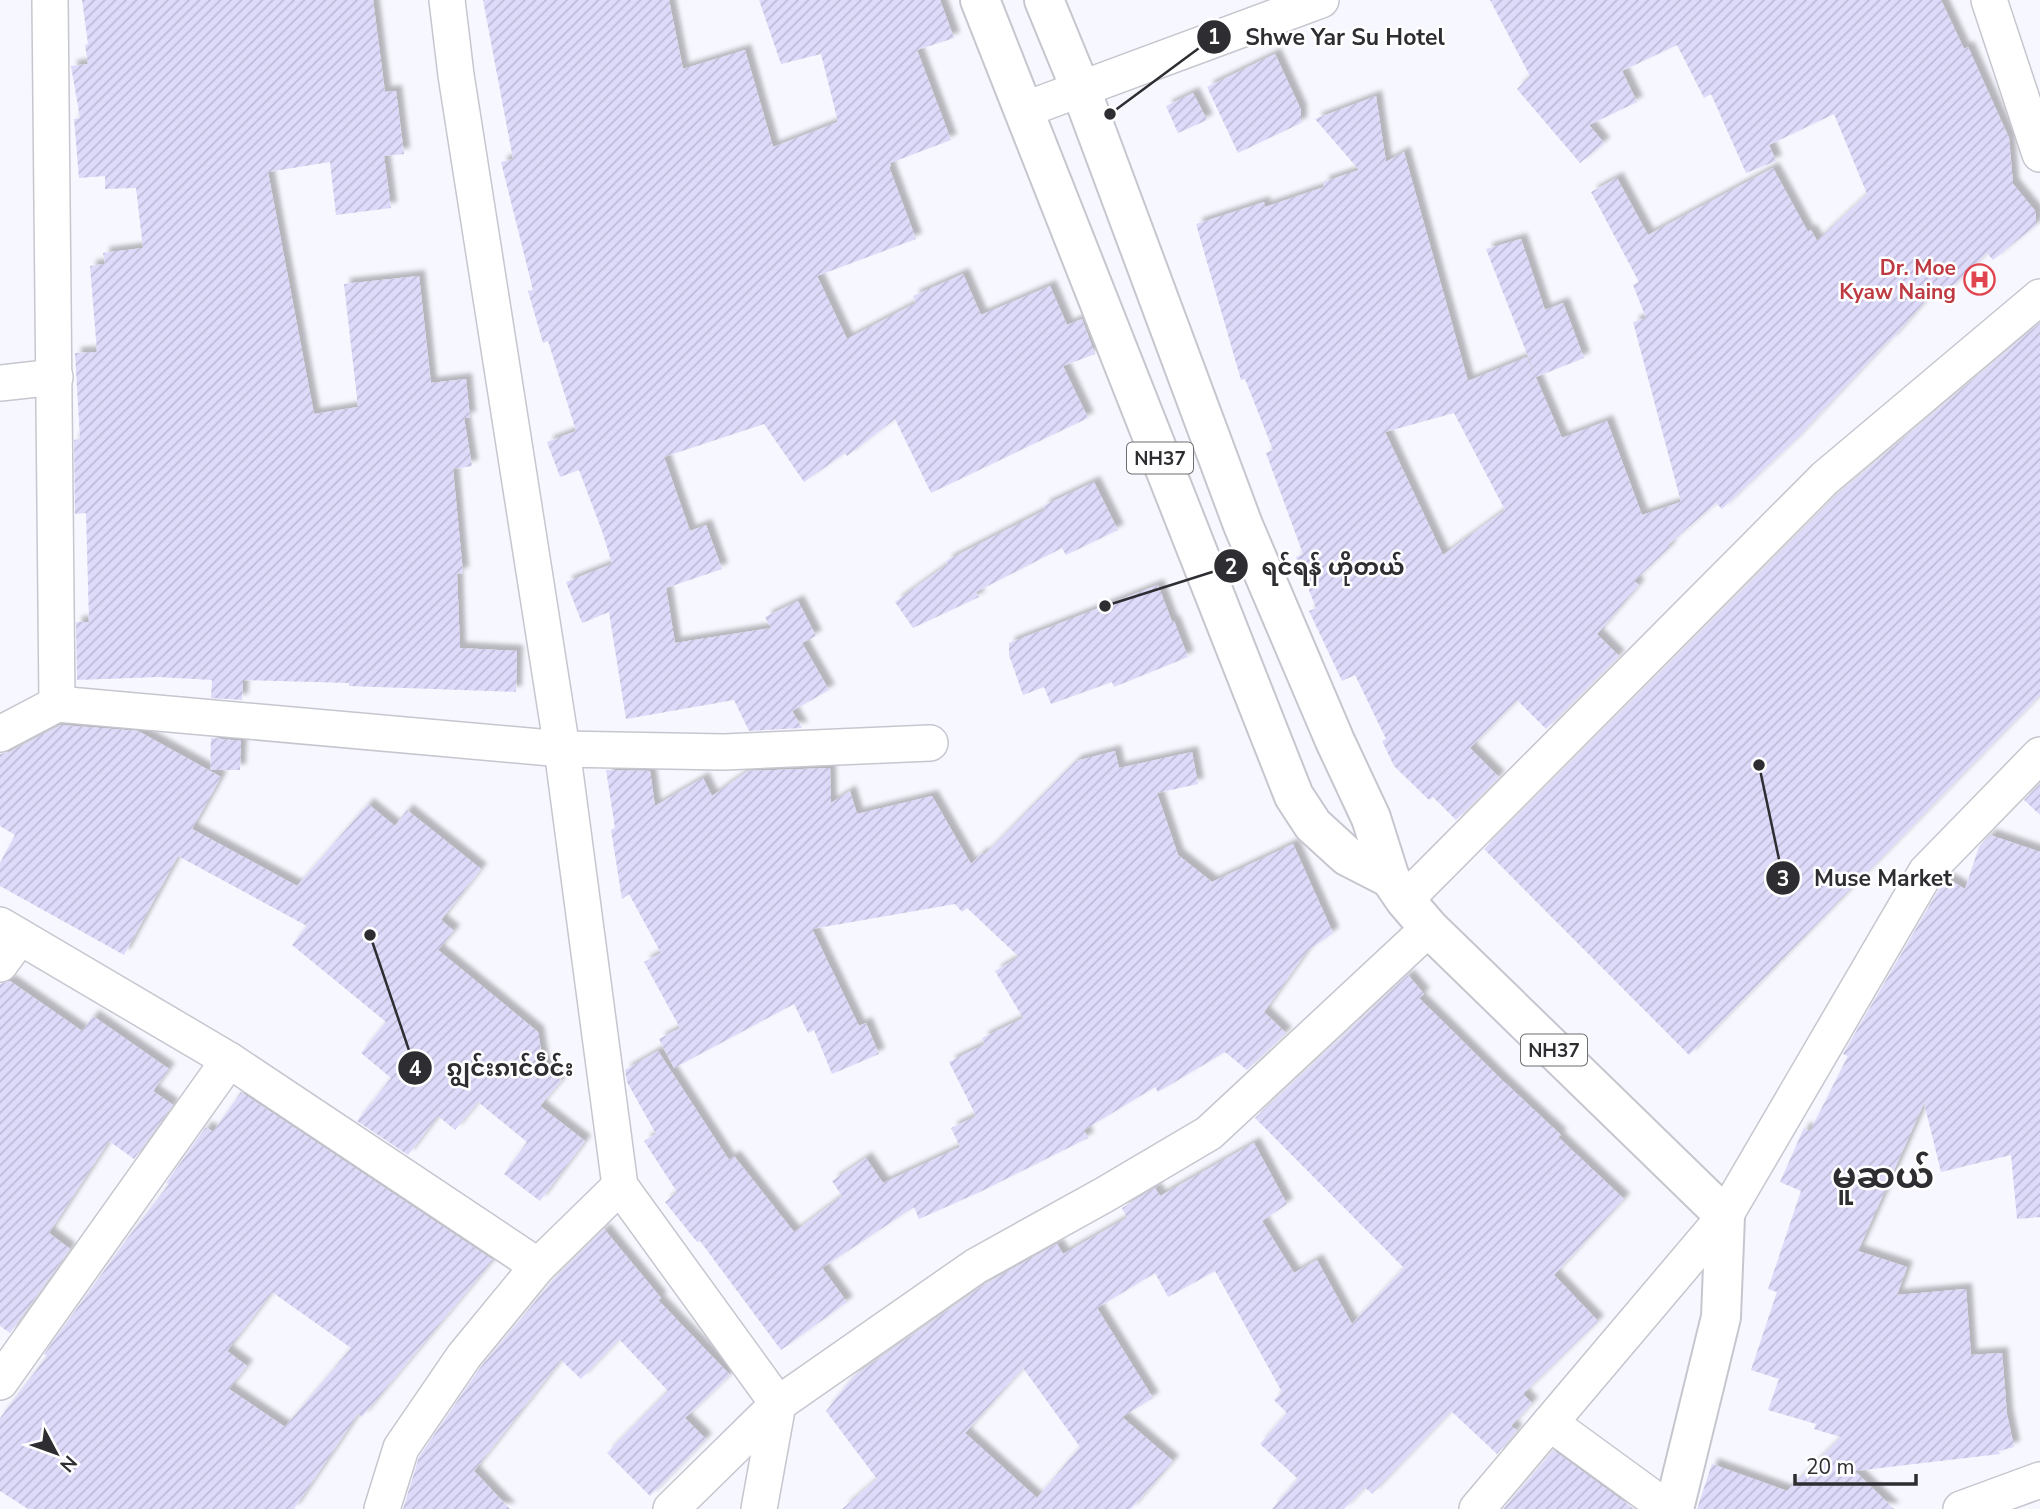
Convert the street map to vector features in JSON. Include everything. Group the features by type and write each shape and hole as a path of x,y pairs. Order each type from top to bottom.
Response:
{"highway":[{"name":"NH37","path":"980,0 1294,796 1313,825 1347,856 1408,902 1725,1216"},
{"name":"NH37","path":"1044,0 1081,90 1243,525 1335,741 1408,902"},
{"path":"1674,1509 1720,1317 1725,1216"}],"street":[{"path":"50,0 57,704"},
{"path":"447,0 456,75 562,749 620,1186 778,1405 759,1509"},
{"path":"1024,110 1321,0"},
{"path":"1989,0 2040,154"},
{"path":"671,1509 778,1405 976,1266 1209,1133 1408,902 1825,478 2040,297"},
{"path":"0,383 55,377"},
{"path":"0,734 57,704 562,749 724,752 930,743"},
{"path":"1477,1509 1725,1216 1926,872 2040,755"},
{"path":"7,942 229,1060 538,1266"},
{"path":"0,1382 229,1060"},
{"path":"382,1509 401,1448 464,1356 538,1266 620,1186"},
{"path":"1550,1423 1668,1509"},
{"path":"1961,1509 2040,1480"}],"building":[{"path":"82,0 373,0 385,92 396,91 404,154 384,156 391,208 336,215 330,162 268,172 314,414 358,407 344,284 419,276 431,383 466,379 470,418 464,418 472,466 453,469 463,573 457,574 460,648 517,651 516,692 243,680 242,700 211,698 212,680 159,677 77,680 76,622 89,622 86,513 75,514 74,440 80,439 75,353 97,352 90,266 105,264 103,253 143,248 136,188 105,189 105,176 79,178 74,119 80,118 71,66 88,64"},
{"path":"483,0 669,0 683,69 745,50 773,147 838,122 821,54 781,64 759,0 940,0 954,38 917,50 951,140 890,163 889,167 916,239 817,276 847,339 916,303 913,296 963,274 981,315 1050,286 1067,325 1082,319 1095,354 1063,366 1088,418 931,493 895,419 847,456 845,453 804,482 764,424 664,457 690,531 706,525 722,569 666,588 675,643 771,628 765,617 798,601 816,636 802,643 829,690 792,711 802,728 749,731 734,700 626,719 609,612 582,623 566,582 612,564 579,470 560,477 547,442 576,431 548,341 543,343 528,291 533,290 501,162 513,159"},
{"path":"1490,0 1941,0 1964,49 1968,47 2009,138 2013,184 2036,212 2036,225 1993,260 1987,253 1940,298 1934,291 1797,438 1722,509 1716,503 1668,545 1670,547 1634,581 1639,585 1597,634 1619,656 1546,729 1517,700 1470,748 1499,777 1456,820 1433,797 1429,800 1394,766 1382,741 1386,739 1355,675 1342,681 1309,611 1316,608 1296,557 1303,554 1266,453 1273,450 1245,379 1241,380 1196,224 1264,202 1265,207 1324,187 1323,182 1359,170 1315,119 1376,96 1386,162 1404,152 1468,381 1527,357 1562,438 1607,421 1642,515 1681,502 1633,322 1646,318 1633,285 1639,282 1591,192 1617,178 1648,235 1773,168 1808,232 1811,230 1817,241 1867,194 1834,114 1769,145 1776,161 1746,173 1711,94 1704,98 1677,45 1622,71 1637,102 1589,125 1604,143 1580,163 1517,89 1530,76","holes":["1454,413 1505,510 1443,555 1385,432"]},
{"path":"1275,54 1301,110 1301,123 1238,153 1207,87"},
{"path":"1193,93 1207,120 1178,133 1166,106"},
{"path":"1521,239 1545,310 1563,303 1584,358 1536,377 1486,249"},
{"path":"2040,323 2040,695 1689,1055 1484,849 1839,493"},
{"path":"1094,482 1118,530 1066,555 1062,548 976,592 979,597 913,628 895,602 948,564 946,561 1045,510 1043,506"},
{"path":"1158,585 1188,657 1114,687 1112,682 1051,704 1044,687 1023,695 1009,655 1009,643"},
{"path":"61,725 138,731 221,777 192,829 297,886 368,804 395,826 407,810 481,869 441,920 454,931 438,950 538,1032 543,1061 562,1080 540,1106 585,1141 540,1201 504,1174 527,1142 478,1102 455,1130 438,1116 408,1155 357,1121 391,1078 361,1053 386,1022 292,945 307,926 178,856 124,955 0,886 0,863 15,835 0,826 0,754"},
{"path":"211,738 241,741 240,770 210,770"},
{"path":"1115,751 1119,768 1192,752 1198,784 1157,793 1178,855 1212,882 1293,844 1333,933 1307,951 1264,1012 1286,1033 1247,1070 1225,1052 1158,1092 1155,1087 1084,1130 1088,1138 982,1191 919,1219 914,1207 822,1268 847,1302 781,1350 700,1241 697,1242 665,1202 677,1192 644,1141 656,1134 627,1082 625,1070 658,1051 729,1160 734,1156 794,1232 842,1196 832,1181 866,1158 883,1183 960,1147 951,1128 976,1116 949,1062 985,1044 982,1038 1023,1018 995,971 1019,957 967,908 962,912 955,904 812,929 859,1026 866,1023 879,1054 832,1074 814,1030 808,1033 794,1004 674,1068 659,1039 680,1028 644,962 661,953 629,894 622,899 611,830 615,828 606,770 650,771 655,806 703,778 712,796 748,771 830,768 831,803 850,791 857,814 932,796 971,864 982,853 984,855 1076,761"},
{"path":"2040,784 2040,815 2024,800"},
{"path":"1990,835 2040,852 2040,1217 2017,1219 2011,1155 1941,1172 1924,1103 1858,1251 1907,1267 1897,1295 1966,1289 1971,1355 2002,1353 2007,1414 2014,1447 1998,1451 2000,1454 1855,1471 1894,1509 1697,1509 1712,1464 1787,1491 1841,1437 1814,1429 1816,1424 1768,1410 1779,1379 1751,1370 1777,1292 1768,1289 1801,1191 1780,1182 1804,1128 1810,1131 1848,1056 1843,1054 1942,884 1948,879 1965,889 1979,847"},
{"path":"1408,975 1424,994 1419,998 1624,1199 1554,1275 1598,1321 1523,1394 1532,1403 1511,1426 1517,1430 1497,1454 1451,1411 1372,1494 1365,1487 1344,1509 1272,1509 1298,1479 1260,1444 1287,1413 1274,1400 1282,1392 1215,1271 1168,1297 1155,1273 1097,1308 1153,1398 1122,1417 1173,1461 1131,1509 842,1509 877,1479 826,1411 854,1376 987,1283 1057,1244 1063,1254 1127,1218 1122,1208 1155,1188 1160,1196 1254,1143 1287,1204 1262,1221 1294,1273 1317,1260 1352,1324 1404,1268 1255,1118","holes":["1023,1368 1080,1447 1037,1498 965,1433"]},
{"path":"10,981 82,1031 93,1016 169,1069 153,1091 173,1105 134,1159 109,1141 49,1233 70,1249 10,1333 0,1326 0,984"},
{"path":"241,1092 493,1260 362,1417 358,1414 294,1509 28,1509 0,1491 0,1418 169,1184 166,1183 206,1127 213,1132","holes":["272,1292 351,1348 285,1427 229,1389 247,1366 227,1351"]},
{"path":"604,1229 661,1298 658,1300 730,1375 685,1418 706,1439 650,1496 607,1453 668,1391 619,1339 581,1379 561,1360 474,1471 510,1509 403,1509 419,1457 480,1368 553,1280"},
{"path":"1553,1451 1556,1452 1634,1509 1503,1509"}],"place":[{"name":"Shwe Yar Su Hotel","path":"1110,114"},
{"name":"Dr. Moe Kyaw Naing","path":"1979,280"},
{"name":"ရင်ရန် ဟိုတယ်","path":"1105,606"},
{"name":"Muse Market","path":"1759,765"},
{"name":"ၵျွင်းၵၢင်ဝဵင်း","path":"370,935"}],"district":[{"name":"မူဆယ်","path":"1883,1176"}]}
